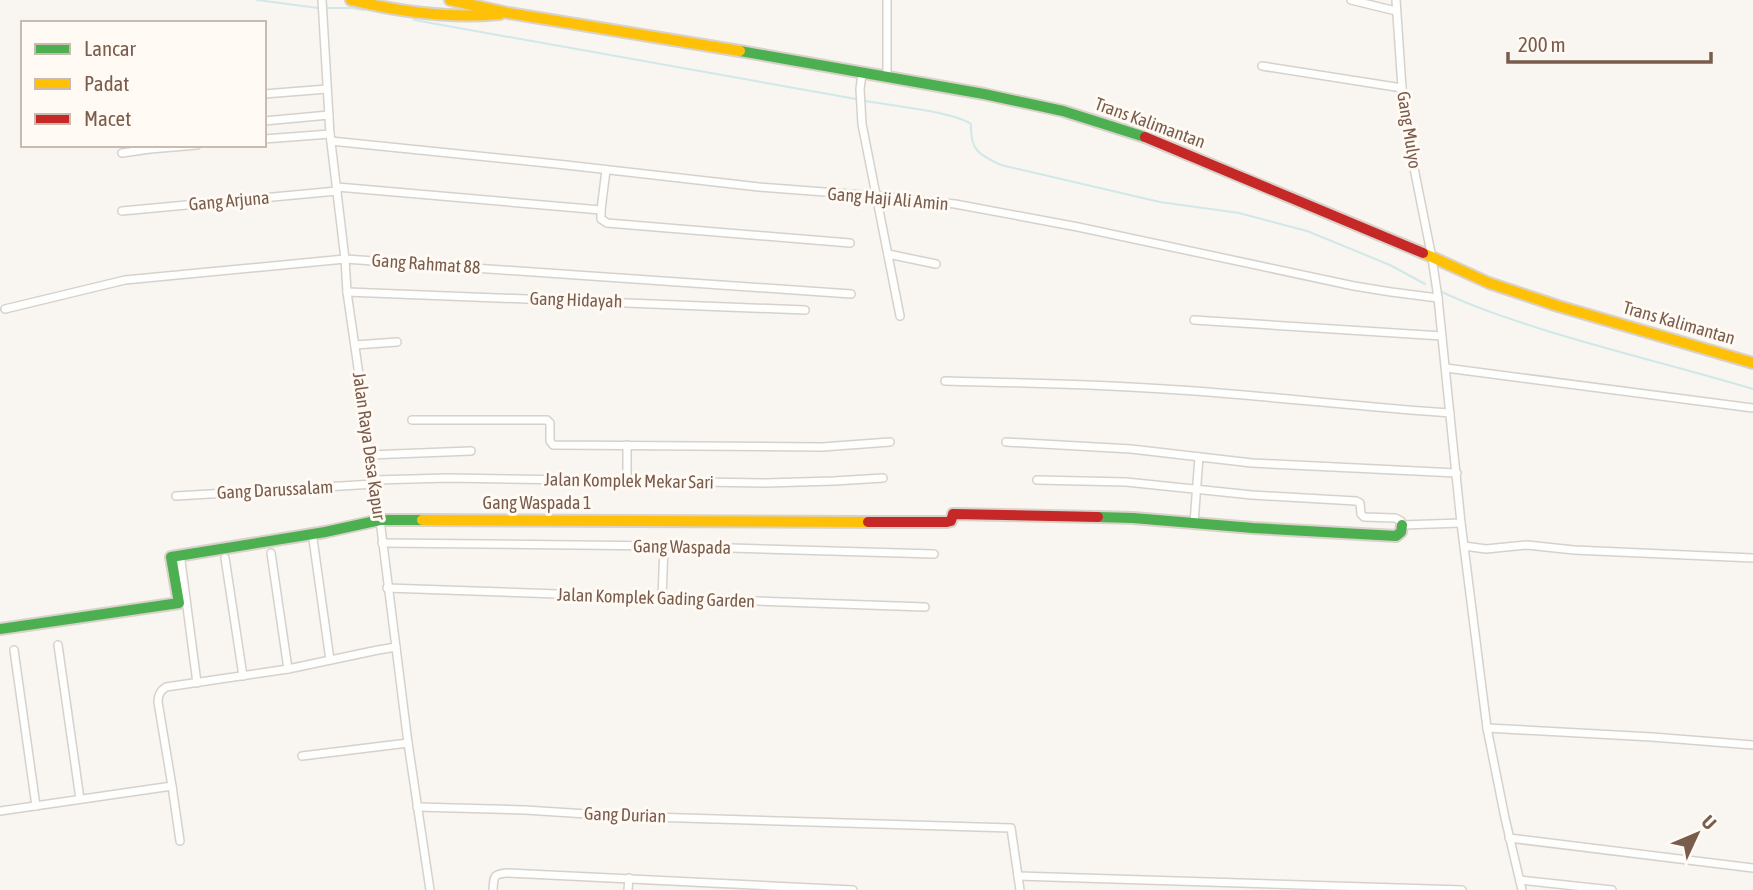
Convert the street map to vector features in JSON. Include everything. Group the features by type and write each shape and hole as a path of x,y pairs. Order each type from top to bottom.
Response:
{"main road":[{"name":"Trans Kalimantan","path":"351,0 450,17 508,13"},
{"name":"Trans Kalimantan","path":"450,0 508,13 657,36 1021,101 1063,111 1111,125 1172,148 1489,283 1753,363"},
{"name":"Gang Waspada 1","path":"0,629 179,603 171,556 325,532 380,520 947,522 951,521 953,514 997,514 1194,523"},
{"path":"1194,523 1396,536 1401,532 1402,525"}],"street":[{"path":"887,0 887,78"},
{"path":"1352,0 1396,11"},
{"name":"Gang Mulyo","path":"1396,0 1402,88 1438,296 1461,523 1487,728 1522,890"},
{"name":"Jalan Raya Desa Kapur","path":"322,6 331,138 347,292 430,890"},
{"path":"1262,66 1402,88"},
{"path":"862,74 862,124 900,316"},
{"path":"266,94 327,89"},
{"path":"266,121 329,115"},
{"name":"Gang Haji Ali Amin","path":"266,139 331,138 759,187 877,196 985,209 1354,286 1438,296"},
{"path":"122,153 178,147"},
{"path":"606,170 601,219 607,223 850,243"},
{"name":"Gang Arjuna","path":"122,211 337,189 601,210"},
{"path":"888,254 936,264"},
{"name":"Gang Rahmat 88","path":"5,309 125,280 345,259 851,293"},
{"name":"Gang Hidayah","path":"347,292 805,310"},
{"path":"1194,320 1442,336"},
{"path":"355,345 397,342"},
{"path":"1446,368 1753,408"},
{"path":"945,381 1088,384 1450,413"},
{"path":"412,420 547,420 550,423 550,441 553,445 822,447 890,442"},
{"path":"1006,442 1131,449 1252,463 1457,473"},
{"path":"626,480 628,445"},
{"path":"369,455 471,451"},
{"path":"1194,523 1199,457"},
{"name":"Jalan Komplek Mekar Sari","path":"374,482 448,478 766,483 883,478"},
{"path":"1037,480 1126,482 1252,495 1356,501 1360,503 1363,516 1395,518 1401,521 1402,525 1461,523"},
{"name":"Gang Darussalam","path":"176,496 374,482"},
{"path":"313,539 331,660"},
{"name":"Gang Waspada","path":"382,543 664,545 934,554"},
{"path":"662,598 664,545"},
{"path":"1464,546 1486,549 1527,545 1574,551 1753,558"},
{"path":"271,553 288,669"},
{"path":"225,558 243,676"},
{"path":"181,561 197,683"},
{"name":"Jalan Komplek Gading Garden","path":"387,589 925,607"},
{"path":"58,645 80,799"},
{"path":"180,841 158,696 161,690 396,648"},
{"path":"14,650 36,806"},
{"path":"1487,728 1590,730 1753,745"},
{"path":"302,755 408,743"},
{"path":"0,811 172,786"},
{"name":"Gang Durian","path":"417,807 1011,828 1018,876"},
{"path":"1509,838 1753,868"},
{"path":"493,890 497,874 508,873 853,890"},
{"path":"1020,890 1018,876 1462,890"},
{"path":"628,890 629,878"},
{"path":"1520,880 1612,890"}],"waterway":[{"path":"257,0 318,8"},
{"path":"324,8 364,10"},
{"path":"414,20 856,99"},
{"path":"865,101 963,120 971,124 972,140 977,151 1001,165 1160,202 1239,213 1307,231 1390,265 1425,284"},
{"path":"1440,291 1541,329 1753,389"}],"traffic: fast":[{"path":"740,51 984,94 1063,111 1145,137"},
{"path":"1098,517 1396,536 1401,532 1402,525"},
{"path":"0,629 179,603 171,557 325,532 380,520 422,520"}],"traffic: slow":[{"path":"351,0 425,13 462,16 500,14"},
{"path":"450,0 508,13 740,51"},
{"path":"1423,253 1489,283 1753,363"},
{"path":"422,520 868,522"}],"traffic: jam":[{"path":"1145,137 1423,253"},
{"path":"868,522 947,522 951,521 953,514 1098,517"}]}
